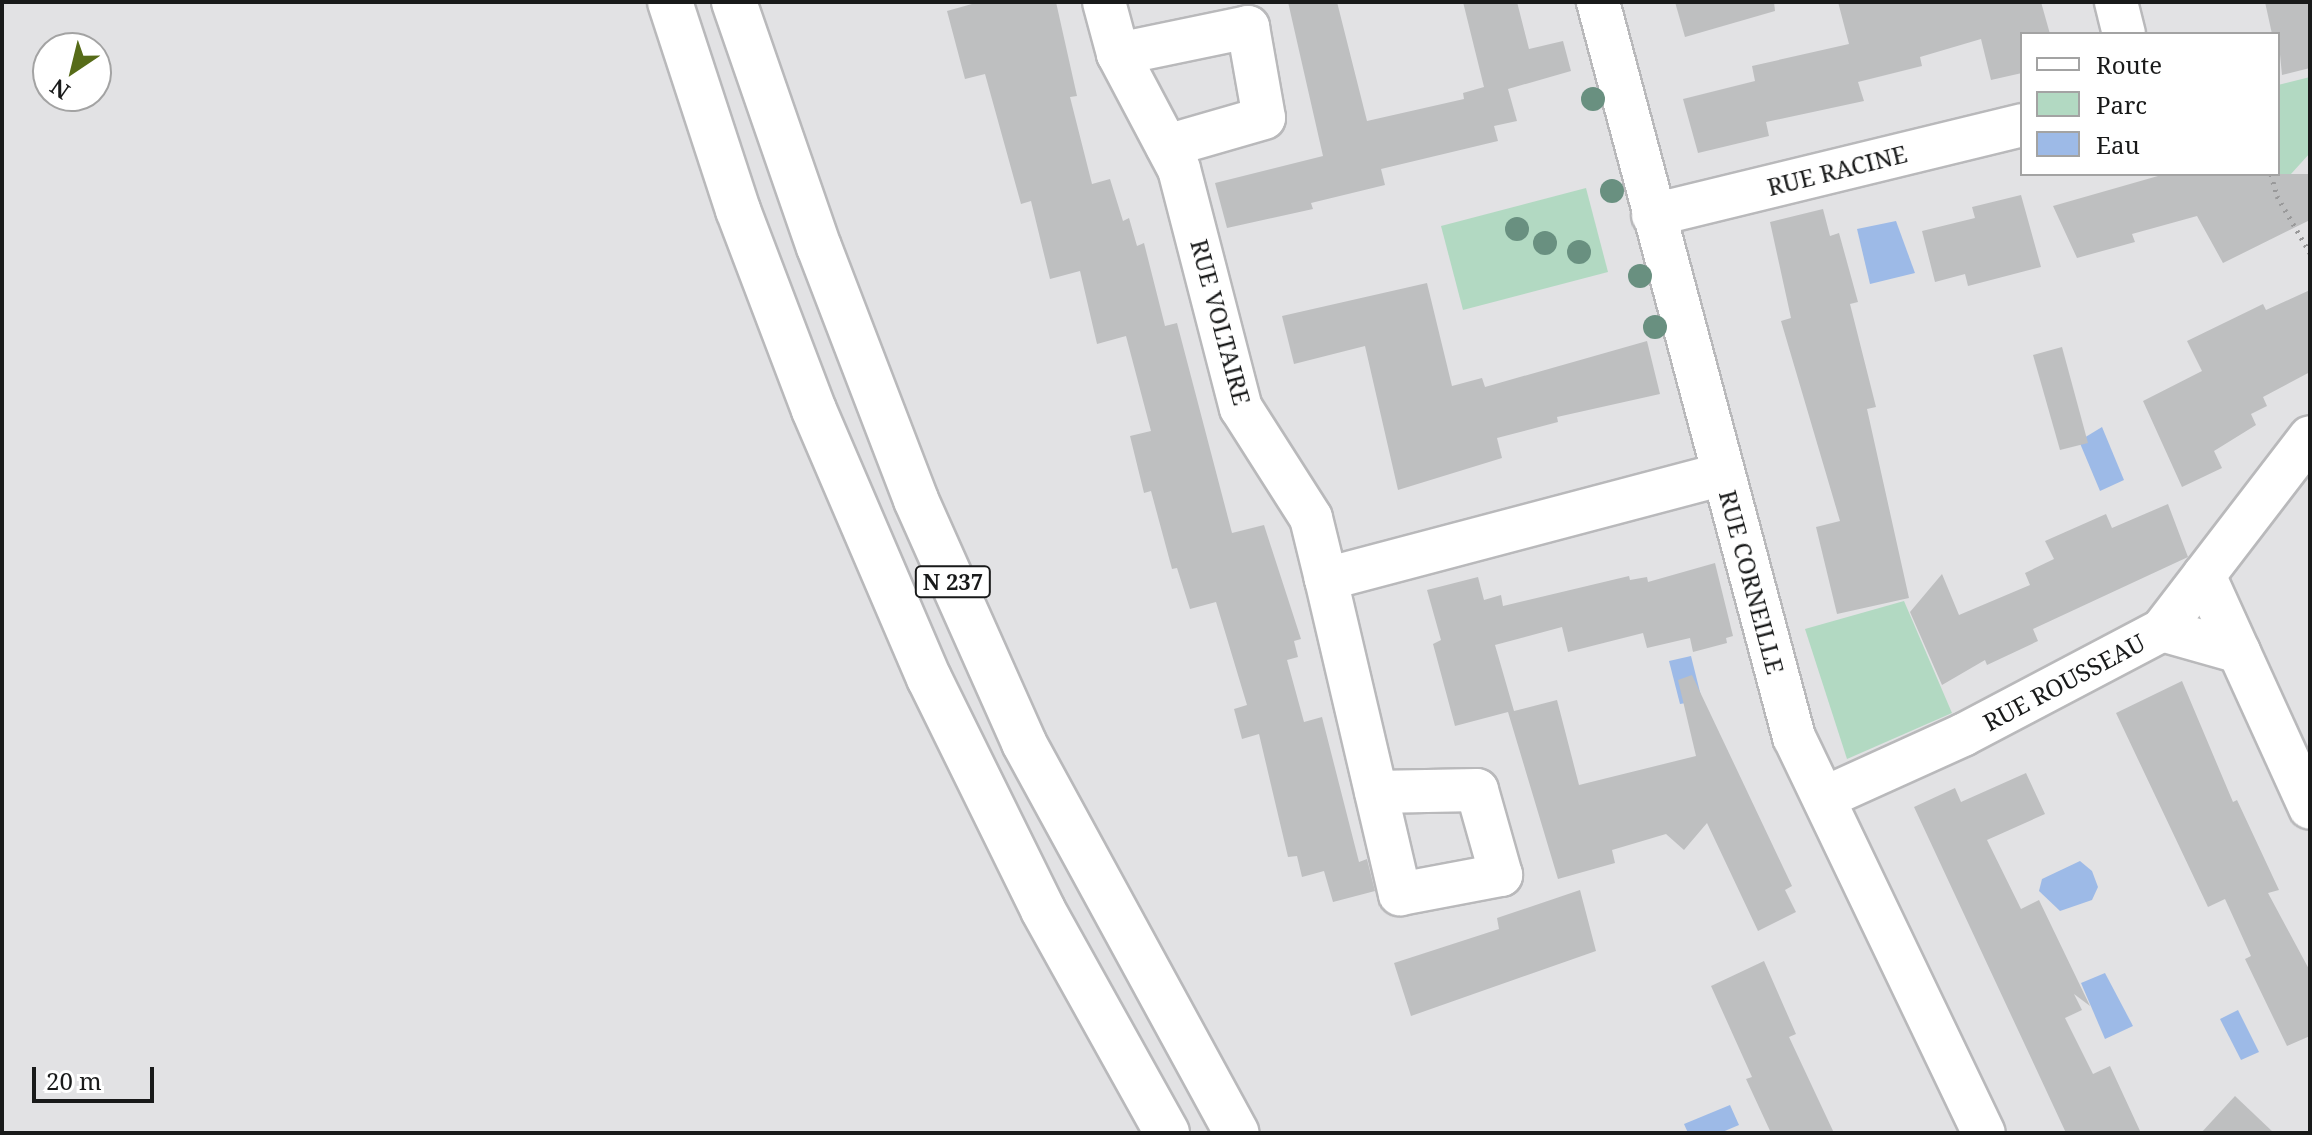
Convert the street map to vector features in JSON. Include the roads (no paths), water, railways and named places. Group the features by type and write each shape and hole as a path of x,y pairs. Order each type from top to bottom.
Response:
{"highway":[{"name":"N 237","path":"670,2 738,210 803,382 929,678 1043,910 1167,1133"},
{"name":"N 237","path":"734,2 819,247 916,500 1018,728 1144,971 1237,1133"}],"street":[{"name":"RUE VOLTAIRE","path":"1104,2 1118,54 1179,169 1241,408 1311,518 1376,792"},
{"name":"RUE CORNEILLE","path":"1598,2 1794,737 1984,1133"},
{"path":"2116,2 2124,32"},
{"path":"1118,54 1248,27 1264,118 1167,146"},
{"name":"RUE RACINE","path":"1653,215 2020,125"},
{"path":"2162,630 2310,437"},
{"path":"1326,579 1723,474"},
{"path":"2204,575 2310,808"},
{"name":"RUE ROUSSEAU","path":"1824,798 1963,735 2162,630 2239,652"}],"water":[{"path":"1896,221 1915,273 1870,284 1857,229"},
{"path":"2102,427 2124,480 2100,491 2079,441"},
{"path":"1691,656 1702,700 1680,704 1669,661"},
{"path":"2080,861 2092,871 2098,887 2092,900 2060,911 2039,891 2042,879"},
{"path":"2105,973 2133,1026 2105,1039 2081,983"},
{"path":"2238,1010 2259,1052 2241,1060 2220,1019"},
{"path":"1730,1105 1739,1125 1720,1133 1688,1133 1684,1124"}]}
